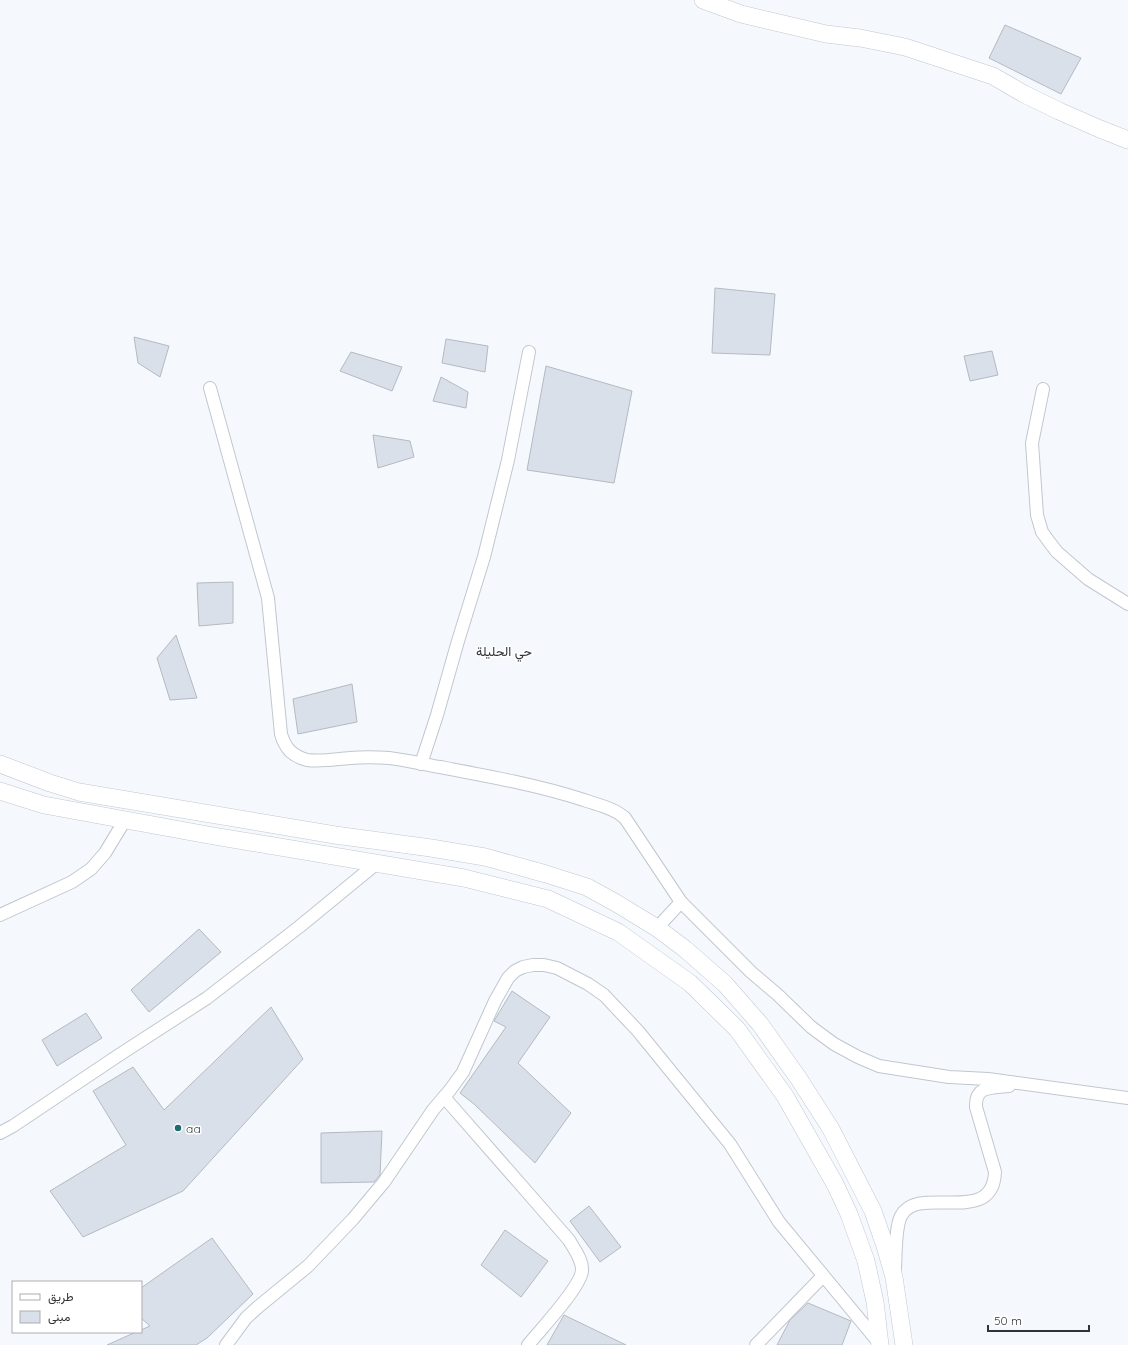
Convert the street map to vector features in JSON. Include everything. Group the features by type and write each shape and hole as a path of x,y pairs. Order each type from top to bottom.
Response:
{"main road":[{"path":"703,0 741,14 826,34 860,38 905,47 993,76 1024,94 1059,111 1128,140"},
{"path":"0,764 78,792 335,835 485,857 588,887 658,928 686,949 725,984 760,1024 799,1079 831,1129 873,1211 894,1277 904,1345"},
{"path":"0,791 44,805 464,878 548,899 618,932 690,983 737,1029 785,1096 835,1184 849,1214 866,1261 875,1302 880,1345"}],"street":[{"path":"421,764 484,557 508,460 529,352"},
{"path":"210,388 268,598 281,734 287,748 291,752 307,760 390,758 511,780 572,796 612,810 625,818 681,902 752,972 811,1027 834,1044 879,1066 949,1077 1026,1083 1128,1098"},
{"path":"1043,389 1032,443 1037,515 1042,532 1057,552 1088,579 1128,604"},
{"path":"0,915 72,882 91,869 105,853 125,820"},
{"path":"0,1133 13,1126 207,998 299,927 377,863"},
{"path":"658,928 681,902"},
{"path":"226,1345 250,1314 308,1266 367,1203 398,1163 418,1131 463,1072 498,996 508,978 515,971 528,966 544,965 557,968 573,975 604,995 638,1031 668,1070 701,1107 730,1144 779,1222 880,1345"},
{"path":"894,1277 898,1226 901,1215 909,1208 919,1204 975,1201 984,1197 991,1190 995,1182 995,1172 976,1107 976,1099 980,1092 986,1088 1026,1083"},
{"path":"444,1097 569,1240 579,1257 582,1270 579,1281 528,1345"},
{"path":"756,1345 823,1276"}],"building":[{"path":"1005,25 1081,58 1061,94 989,58"},
{"path":"715,288 775,294 770,355 712,353"},
{"path":"134,337 169,346 160,377 138,363"},
{"path":"446,339 488,346 485,372 442,363"},
{"path":"992,351 998,375 970,381 964,356"},
{"path":"351,352 402,367 392,391 340,371"},
{"path":"546,366 632,391 614,483 527,470"},
{"path":"441,377 468,392 466,408 433,401"},
{"path":"373,435 410,441 414,457 378,468"},
{"path":"233,582 233,623 199,626 197,583"},
{"path":"176,635 197,698 170,700 157,658"},
{"path":"352,684 357,722 298,734 293,699"},
{"path":"199,929 221,952 149,1012 131,990"},
{"path":"512,991 550,1017 518,1063 571,1113 535,1163 474,1104 460,1093 506,1027 494,1021"},
{"name":"aa","path":"271,1007 303,1059 183,1191 83,1237 50,1191 126,1145 93,1091 133,1067 164,1110"},
{"path":"86,1013 102,1038 57,1066 42,1040"},
{"path":"382,1131 380,1175 374,1182 321,1183 321,1133"},
{"path":"589,1206 621,1247 600,1262 570,1221"},
{"path":"505,1230 548,1261 521,1297 481,1265"},
{"path":"212,1238 253,1294 207,1338 196,1345 107,1345 134,1333 142,1333 142,1330 150,1326 142,1319 142,1287"},
{"path":"808,1303 851,1321 842,1345 777,1345 790,1320"},
{"path":"564,1315 626,1345 547,1345"}],"place":[{"name":"aa","path":"178,1128"}],"district":[{"name":"حي الحليلة","path":"504,651"}]}
